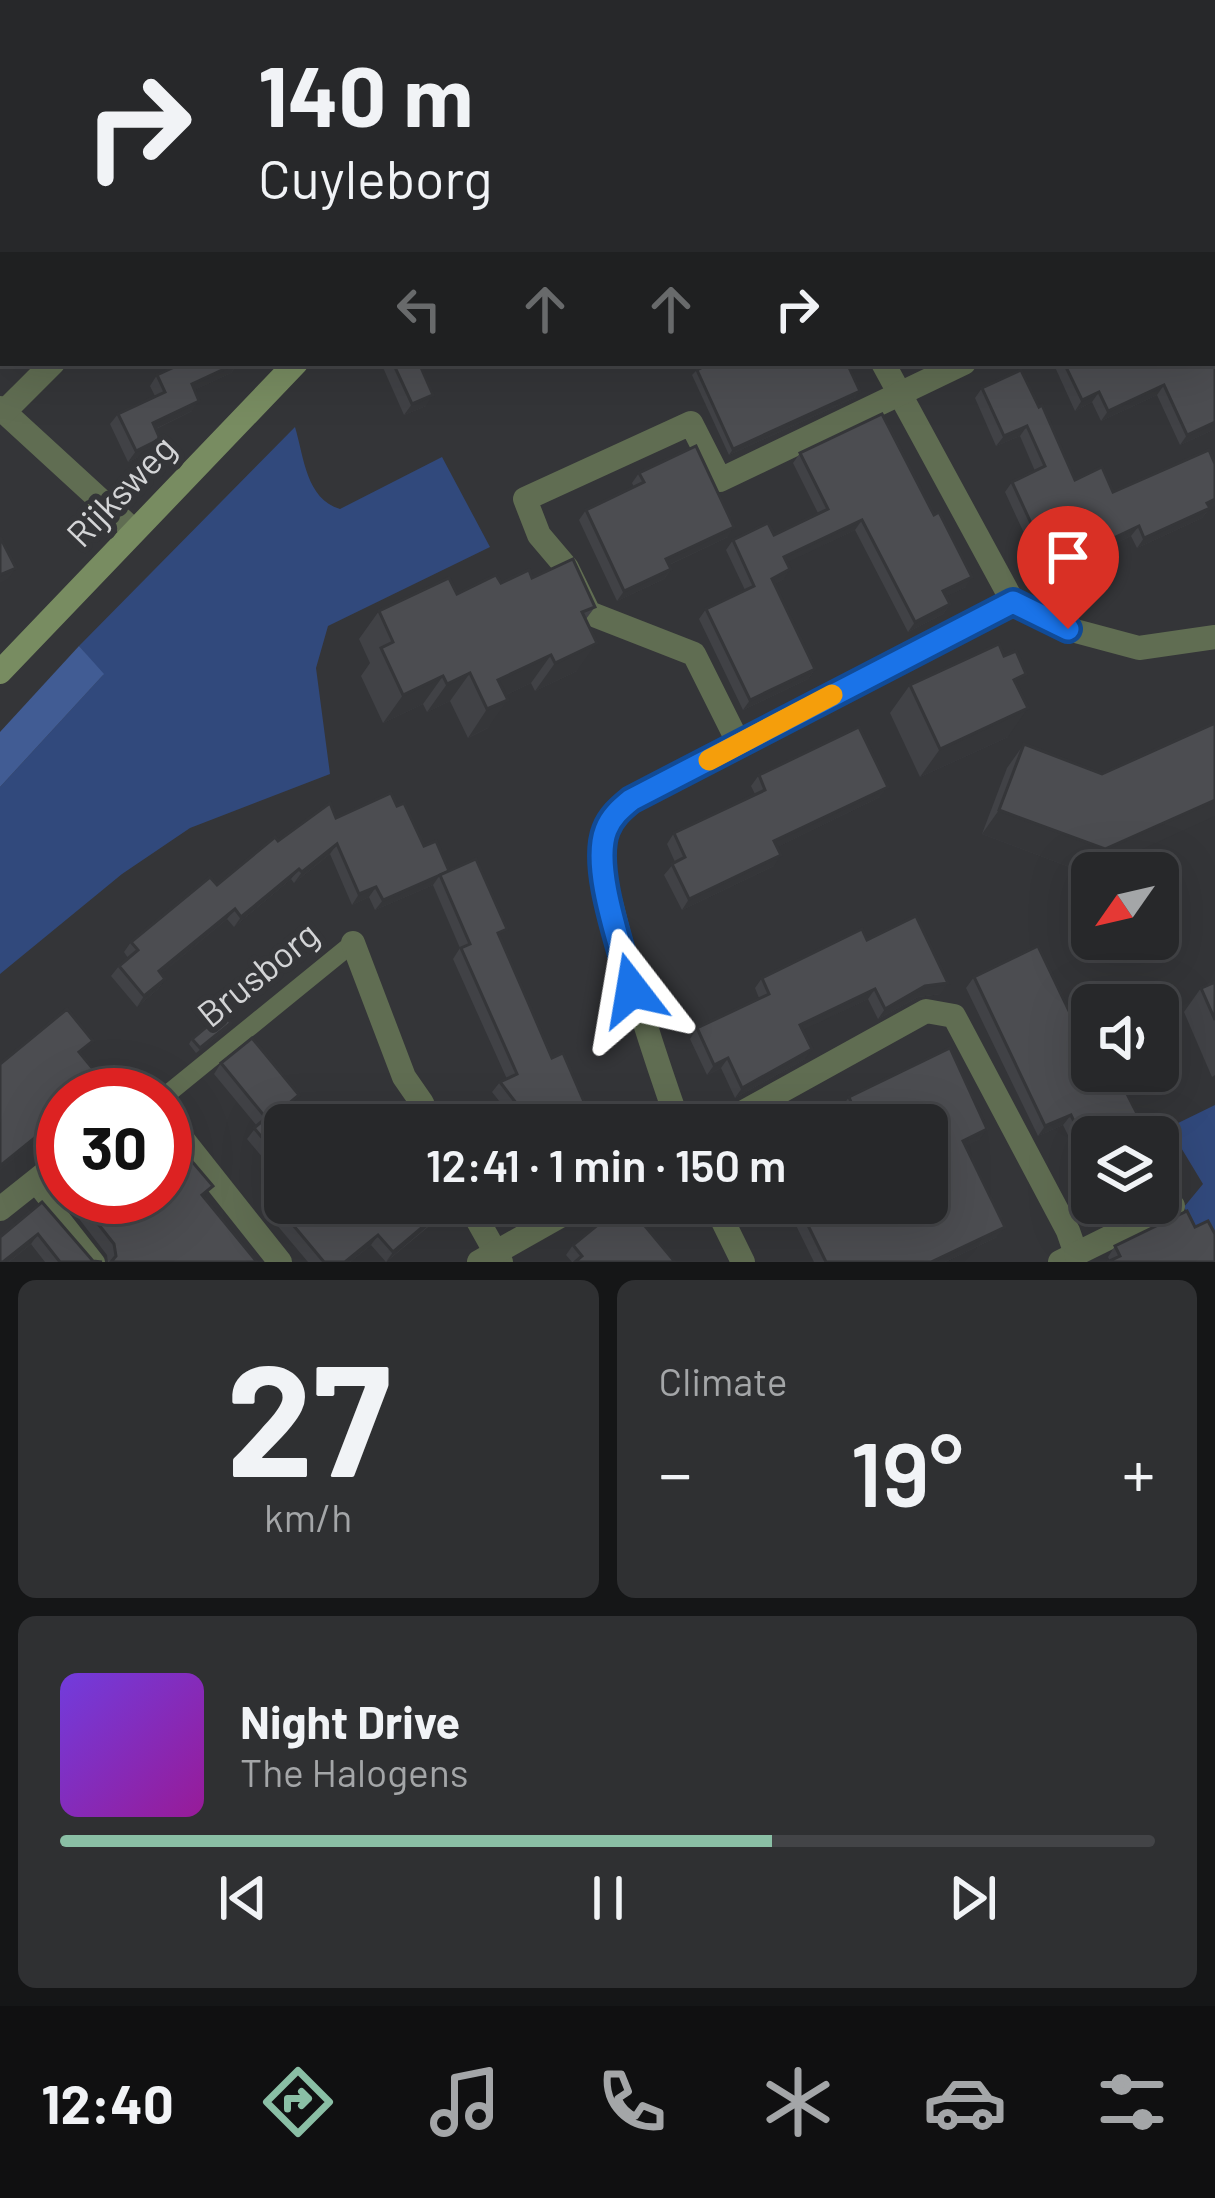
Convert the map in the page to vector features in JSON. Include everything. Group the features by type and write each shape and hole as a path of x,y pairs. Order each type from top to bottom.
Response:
{"main road":[{"name":"Rijksweg","path":"0,672 293,366"}],"street":[{"path":"50,366 2,410 133,530"},
{"path":"885,366 1013,602 1068,629 1139,648 1215,637"},
{"path":"739,744 694,654 589,613 567,568 539,535 525,499 692,423 719,480 958,366"},
{"path":"672,1104 632,990 603,868 602,845 608,826 631,800 1013,602"},
{"name":"Brusborg","path":"192,1074 352,943 404,1077 422,1104"},
{"path":"758,1104 926,1011 954,1016 1068,1231 1068,1258 1137,1224"},
{"path":"192,1151 280,1262"},
{"path":"0,1209 34,1183 96,1262"},
{"path":"477,1224 492,1260 550,1224"},
{"path":"724,1224 743,1262"}],"shaded area":[{"path":"295,427 313,487 340,509 442,457 490,547 328,626 316,668 330,774 190,828 122,874 0,974 0,787 103,675 79,646"},
{"path":"79,646 104,674 0,787 0,732"},
{"path":"1215,1105 1215,1259 1184,1207 1203,1184 1179,1144 1179,1123"}],"building":[{"path":"176,366 231,366 192,384 199,401 153,423 160,439 136,451 118,414 165,392 157,375"},
{"path":"394,366 420,366 433,395 412,404"},
{"path":"705,366 848,366 860,391 733,449 697,370"},
{"path":"1065,366 1215,366 1215,422 1187,435 1164,385 1108,411 1099,392 1082,400"},
{"path":"1021,370 1075,480 1102,467 1113,492 1209,450 1215,464 1215,499 1207,503 1210,508 1144,538 1139,526 1057,565 1047,545 1042,547 1012,482 1045,466 1027,426 1004,436 982,388"},
{"path":"882,414 972,577 943,591 950,604 915,622 862,520 784,557 790,569 772,579 815,669 750,700 706,609 754,586 733,540 768,523 774,535 828,509 800,453"},
{"path":"696,446 734,527 666,559 671,569 624,591 586,510 644,482 639,473"},
{"path":"0,537 16,568 0,575"},
{"path":"573,559 595,607 582,612 597,643 555,663 551,655 498,680 508,700 487,709 470,673 447,684 443,676 403,695 381,648 393,642 379,611 449,578 457,594 496,575 501,583 529,570 532,578"},
{"path":"999,644 1004,656 1016,651 1026,674 1014,680 1028,708 940,749 910,685"},
{"path":"1215,723 1215,800 1105,849 999,810 1024,744 1102,774"},
{"path":"859,727 888,787 774,841 781,855 689,899 672,864 685,857 674,833 765,790 759,775"},
{"path":"391,793 397,806 404,803 424,846 436,841 449,871 383,900 376,887 359,894 337,844 241,917 235,909 159,971 165,979 144,996 119,966 138,950 131,942 210,877 217,885 275,837 278,841 330,803 336,818"},
{"path":"476,859 507,929 498,933 552,1058 563,1053 585,1104 517,1104 500,1082 517,1074 461,948 470,944 440,875"},
{"path":"916,916 948,983 925,986 885,1009 875,989 800,1025 812,1049 742,1088 728,1058 714,1065 697,1028 769,994 762,978 862,929 867,940"},
{"path":"1038,946 1071,1015 1071,1092 1126,1092 1138,1116 1071,1115 1045,1126 974,977"},
{"path":"1215,982 1215,1020 1201,988"},
{"path":"67,1009 93,1041 79,1052 92,1068 36,1068 36,1137 0,1166 0,1064"},
{"path":"223,1013 231,1023 200,1048 192,1039"},
{"path":"252,1038 299,1095 288,1104 264,1104 264,1116 221,1063"},
{"path":"950,1048 987,1129 963,1141 1005,1227 931,1262 826,1262 807,1224 948,1224 948,1104 852,1104 849,1097"},
{"path":"264,1120 264,1140 254,1128"},
{"path":"192,1161 213,1186 202,1195 257,1262 111,1262 116,1256 114,1244 98,1224 192,1224"},
{"path":"36,1207 36,1224 61,1224 93,1261 102,1262 60,1262 38,1234 0,1262 0,1237"},
{"path":"1187,1211 1195,1227 1208,1221 1215,1234 1215,1262 1107,1262 1120,1256 1115,1246 1160,1224 1179,1224 1179,1215"},
{"path":"292,1224 426,1224 393,1252 378,1235 345,1262 324,1262"},
{"path":"599,1224 643,1224 675,1262 575,1262 582,1256 573,1245"}],"slow traffic":[{"path":"709,760 832,695"}],"route":[{"path":"632,990 603,868 602,845 617,812 631,800 1013,602 1068,629"}]}
